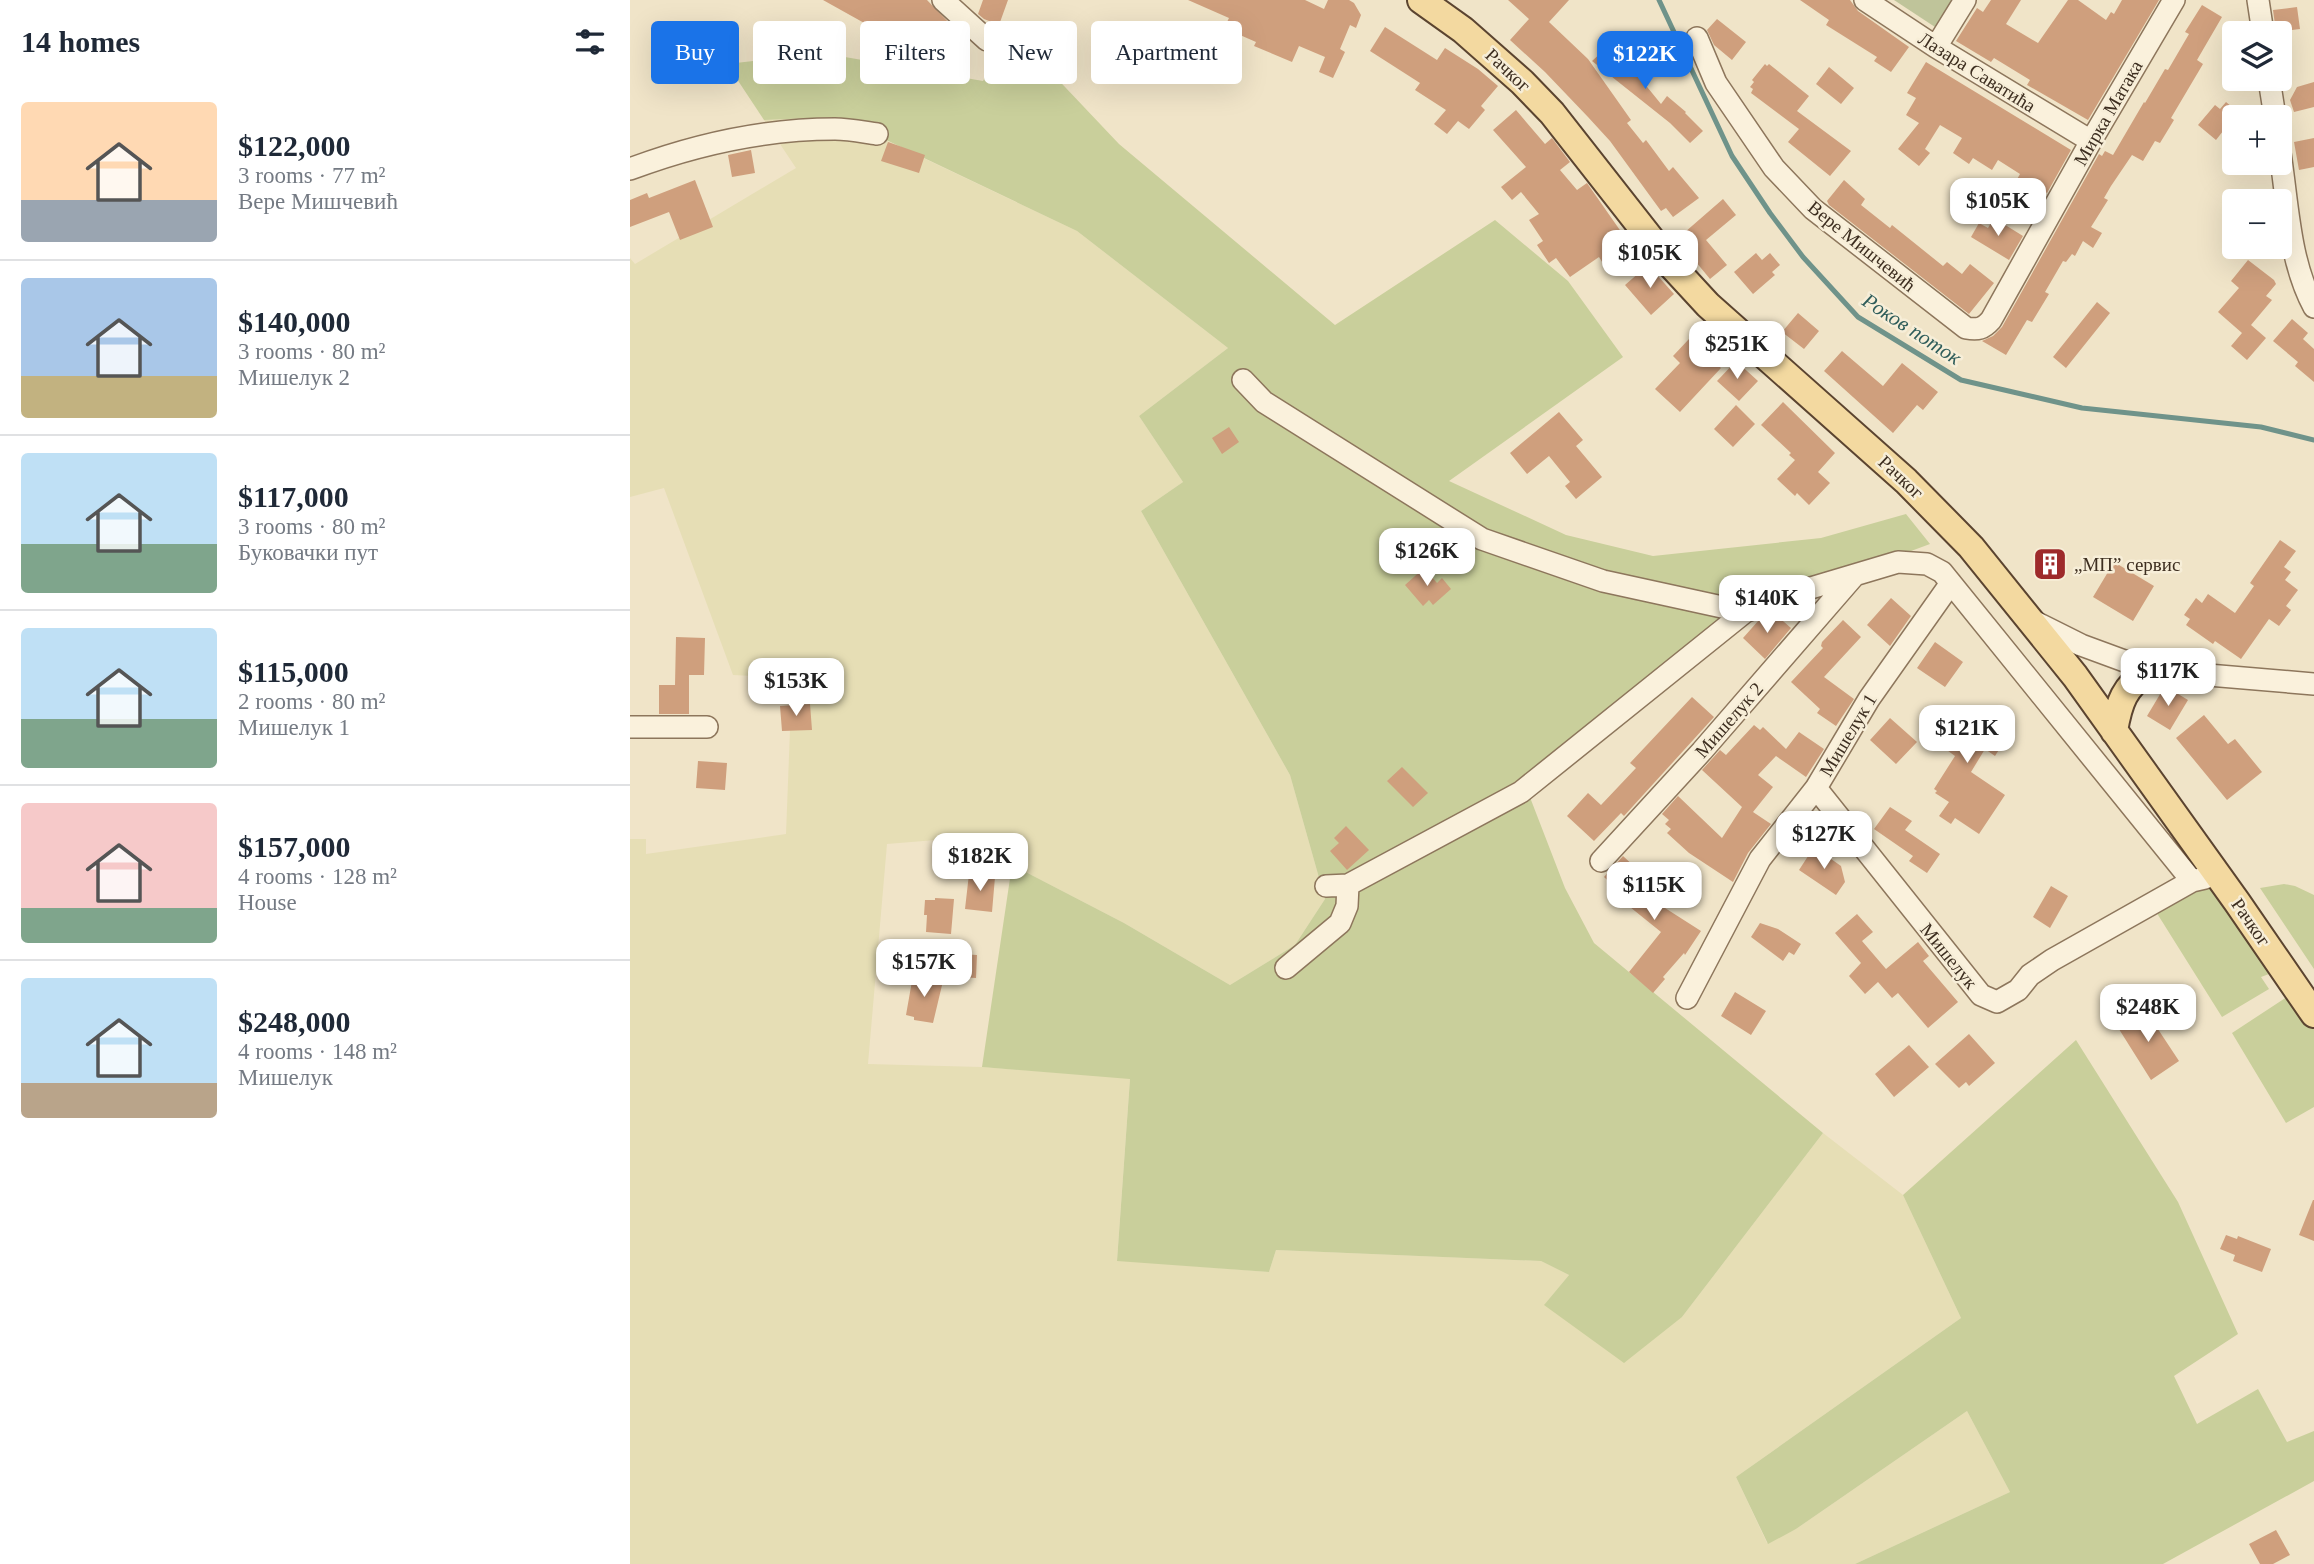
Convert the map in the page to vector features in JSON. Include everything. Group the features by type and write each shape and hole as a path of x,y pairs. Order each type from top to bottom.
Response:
{"main road":[{"name":"Рачког","path":"1421,0 1463,30 1522,82 1552,113 1649,239 1699,295 1745,340 1860,439 1931,505 1990,568 2076,676 2114,731 2204,877 2314,1014"},
{"path":"2114,731 2122,697 2138,677 2149,670"}],"street":[{"path":"943,0 984,37"},
{"name":"Лазара Саватића","path":"1865,0 1936,47 2091,141"},
{"path":"1936,47 1965,0"},
{"name":"Мирка Матака","path":"1976,330 1991,320 2174,0"},
{"path":"2258,0 2261,21"},
{"name":"Вере Мишчевић","path":"1698,38 1716,83 1736,114 1774,168 1813,209 1966,328 1976,330"},
{"path":"630,169 668,155 781,132 838,129 877,134"},
{"path":"2283,175 2296,260 2304,289 2314,307"},
{"path":"1243,380 1264,402 1482,539 1603,581 1745,612"},
{"path":"1326,886 1348,885 1521,792 1745,612 1784,596 1878,566 1914,562 1927,564 1942,572 2204,877"},
{"name":"Мишелук 2","path":"1601,861 1702,751 1854,575"},
{"name":"Мишелук 1","path":"1687,998 1760,859 1815,788 1869,699 1951,583"},
{"path":"2031,620 2081,645 2149,670 2314,684"},
{"path":"630,727 707,727"},
{"name":"Мишелук","path":"1815,788 1981,995 1997,1002 2018,990 2030,975 2052,960 2204,877"},
{"path":"1286,968 1340,923 1348,906 1348,885"}],"shaded area":[{"path":"837,117 1077,231 1228,348 1139,416 1183,482 1141,511 1290,775 1325,899 1295,945 1230,985 1124,923 1012,865 972,837 887,844 868,1064 982,1067 1130,1078 1117,1260 1269,1272 1276,1250 1541,1261 1569,1275 1545,1304 1682,1317 1823,1133 1903,1195 1961,1318 1736,1477 1767,1543 1796,1529 1967,1411 2010,1492 1855,1564 630,1564 630,839 646,839 646,854 786,834 792,678 733,675 664,488 630,497 630,258 635,264 796,168 764,120"}],"green space":[{"path":"1894,0 1952,0 1935,27"},
{"path":"846,57 860,60 860,84 970,84 970,79 983,81 984,84 1062,84 1119,144 1335,325 1495,220 1568,281 1623,357 1449,481 1566,535 1653,556 1821,538 1906,514 1930,544 1749,611 1526,787 1565,888 1594,943 1823,1133 1682,1317 1624,1363 1544,1305 1569,1275 1541,1261 1276,1250 1269,1272 1117,1261 1130,1079 982,1067 1012,865 1124,923 1230,985 1295,945 1325,899 1290,775 1141,511 1183,482 1139,416 1228,348 1077,231 838,117 764,120 739,82 739,63 753,61 753,84 846,84"},
{"path":"2225,882 2277,971 2261,977 2269,989 2222,1017 2153,907 2199,885"},
{"path":"2284,884 2314,895 2314,969 2260,888"},
{"path":"2296,991 2314,1019 2314,1107 2286,1123 2232,1033"},
{"path":"2076,1040 2178,1202 2238,1334 2174,1376 2197,1424 2258,1389 2287,1442 2314,1431 2314,1481 2163,1564 1855,1564 2010,1492 1967,1411 1796,1529 1768,1544 1736,1477 1961,1318 1903,1195"}],"building":[{"path":"823,0 927,0 947,21 861,21"},
{"path":"983,0 1008,0 1000,21 989,21 978,14"},
{"path":"1188,0 1305,0 1324,9 1328,0 1349,0 1361,15 1356,28 1350,25 1340,49 1345,52 1333,78 1319,72 1325,57 1299,46 1292,62 1254,46 1256,42 1242,36 1242,21 1228,21 1229,18"},
{"path":"1508,0 1569,0 1549,22 1588,59 1631,120 1627,123 1643,143 1646,140 1669,171 1673,167 1699,198 1673,217 1666,208 1661,211 1610,141 1545,72 1510,40 1529,19"},
{"path":"1800,0 1850,0 1858,11 1909,47 1891,72 1874,61 1877,57 1826,25 1829,20"},
{"path":"1991,0 2021,0 2006,24 2038,43 2068,0 2078,0 2106,20 2111,12 2114,14 2122,0 2159,0 2088,120 2027,85 2030,80 1994,58 1991,62 1956,41 1977,8 1983,12"},
{"path":"2202,5 2222,17 2197,60 2203,64 2171,118 2174,120 2160,143 2155,141 2143,161 2132,155 2111,186 2104,198 2108,200 2091,227 2102,233 2093,248 2083,241 2075,256 2072,254 2066,262 2063,261 2045,292 2049,294 2032,322 2027,320 2006,355 1982,341 1993,336 2002,327 2099,154 2102,156 2105,151 2113,155 2165,69 2168,70 2189,34 2185,32"},
{"path":"2297,7 2300,29 2292,30 2292,21 2274,21 2273,10"},
{"path":"1717,19 1746,42 1732,60 1714,45 1707,30"},
{"path":"1385,27 1437,60 1445,48 1478,69 1498,86 1481,106 1485,110 1469,129 1458,121 1447,134 1434,124 1446,110 1415,90 1420,83 1370,51"},
{"path":"1613,42 1633,64 1630,66 1661,104 1667,96 1703,131 1690,143 1670,123 1592,61"},
{"path":"1926,62 2071,150 2047,193 2039,188 2035,195 2015,183 2020,174 1998,160 1992,170 1973,158 1969,164 1953,153 1962,138 1940,125 1925,149 1930,153 1919,166 1898,149 1919,123 1906,115 1916,98 1907,93"},
{"path":"1765,64 1769,64 1809,96 1797,111 1851,151 1830,176 1788,142 1799,129 1751,93 1753,89 1750,87 1754,82 1752,80"},
{"path":"1829,67 1854,88 1841,104 1816,84"},
{"path":"2314,82 2314,107 2294,112 2290,100 2297,87"},
{"path":"2215,105 2220,109 2222,107 2222,132 2216,140 2198,125"},
{"path":"1516,110 1545,144 1552,138 1570,162 1560,170 1577,190 1587,183 1631,246 1604,265 1599,257 1570,277 1556,258 1549,263 1537,245 1543,241 1529,220 1539,214 1521,192 1512,200 1501,187 1526,167 1493,130"},
{"path":"2314,138 2314,167 2299,170 2294,142"},
{"path":"888,142 925,155 919,173 881,161"},
{"path":"751,150 755,173 732,177 728,155"},
{"path":"695,180 713,227 680,240 669,212 630,227 630,200 647,193 649,198"},
{"path":"1844,180 1865,199 1861,205 1890,228 1892,225 1943,266 1947,262 1962,274 1970,264 1994,283 1969,314 1829,205 1827,201"},
{"path":"1723,199 1736,215 1706,240 1727,265 1710,279 1677,239"},
{"path":"1994,218 2023,236 2009,260 1971,237 1979,223 1988,228"},
{"path":"1756,253 1762,260 1770,253 1780,265 1772,272 1775,275 1753,294 1734,272"},
{"path":"2248,260 2276,284 2266,296 2272,300 2251,325 2266,338 2247,360 2231,346 2242,333 2218,312 2239,288 2231,281"},
{"path":"1648,265 1674,294 1651,315 1625,285"},
{"path":"2097,302 2110,313 2066,368 2053,357"},
{"path":"1798,313 1819,331 1804,349 1782,332"},
{"path":"2292,319 2308,333 2303,339 2314,349 2314,382 2295,366 2298,362 2273,341"},
{"path":"1689,339 1721,368 1680,412 1655,389 1680,363 1673,356"},
{"path":"1842,351 1883,386 1902,363 1938,392 1923,410 1917,405 1893,433 1824,371"},
{"path":"1736,361 1758,381 1739,401 1717,381"},
{"path":"1783,402 1835,453 1818,472 1830,483 1809,505 1777,479 1795,460 1761,425"},
{"path":"1736,405 1755,424 1733,447 1714,429"},
{"path":"1559,412 1583,440 1576,446 1602,477 1576,499 1565,486 1570,482 1549,456 1527,474 1510,453"},
{"path":"1229,427 1239,442 1222,454 1212,438"},
{"path":"2280,540 2296,551 2284,567 2291,572 2285,580 2298,590 2286,606 2291,610 2279,626 2269,619 2241,659 2186,625 2190,619 2184,615 2196,598 2202,603 2208,594 2235,613 2254,586 2250,583"},
{"name":"„МП” сервис","path":"2049,552 2062,563 2051,576 2039,565"},
{"path":"2114,562 2154,586 2133,621 2093,597"},
{"path":"1424,568 1437,583 1442,578 1451,589 1433,605 1429,600 1423,606 1405,585"},
{"path":"1891,598 1911,616 1890,646 1867,625"},
{"path":"1775,614 1791,628 1765,659 1743,638 1759,620"},
{"path":"1843,620 1861,637 1824,677 1854,699 1836,726 1817,713 1820,709 1791,682 1823,648 1822,642"},
{"path":"676,637 705,638 704,675 689,675 689,714 659,714 659,685 675,685"},
{"path":"1935,642 1963,662 1945,687 1917,668"},
{"path":"2165,686 2188,700 2170,730 2147,716"},
{"path":"1692,697 1714,717 1624,816 1621,813 1594,841 1567,816 1588,793 1601,805 1636,768 1630,763"},
{"path":"810,704 812,730 782,731 780,706"},
{"path":"1939,705 1975,729 1988,709 2014,726 1995,756 1985,749 1971,772 2005,795 1979,834 1955,818 1951,824 1939,816 1949,802 1935,793 1937,791 1934,789 1955,756 1921,731"},
{"path":"2204,715 2228,744 2235,739 2262,772 2227,800 2176,738"},
{"path":"1890,718 1917,742 1896,764 1870,740"},
{"path":"1754,725 1760,730 1763,727 1786,749 1799,732 1824,749 1806,777 1776,756 1758,775 1773,787 1753,812 1771,824 1748,853 1733,882 1689,853 1667,833 1671,829 1665,824 1669,820 1662,814 1678,796 1722,838 1742,807 1702,770 1720,750 1726,755"},
{"path":"698,761 727,763 725,790 696,788"},
{"path":"1402,767 1428,793 1413,807 1387,781"},
{"path":"1890,807 1912,821 1905,830 1940,854 1927,873 1909,861 1913,856 1874,829"},
{"path":"1346,826 1369,850 1347,870 1330,851 1339,843 1334,838"},
{"path":"1814,847 1841,866 1845,882 1836,895 1799,870"},
{"path":"1623,856 1650,881 1656,874 1678,891 1665,908 1701,931 1653,993 1629,972 1661,932 1630,907 1633,904 1604,877"},
{"path":"969,874 995,877 992,912 965,909"},
{"path":"2051,886 2068,896 2050,928 2033,917"},
{"path":"954,899 951,934 926,932 925,900"},
{"path":"1857,914 1873,932 1862,941 1886,969 1918,942 1929,956 1923,961 1958,1002 1928,1028 1898,993 1892,998 1878,982 1865,994 1849,976 1861,963 1835,933"},
{"path":"1760,923 1778,929 1801,944 1794,955 1789,952 1783,961 1751,937"},
{"path":"960,954 977,955 976,978 958,977"},
{"path":"920,977 943,981 933,1023 914,1020 914,1017 906,1015 912,981 919,982"},
{"path":"1735,992 1766,1011 1751,1035 1721,1016"},
{"path":"2144,1008 2179,1061 2151,1080 2117,1026"},
{"path":"1969,1034 1995,1063 1969,1086 1966,1082 1959,1088 1935,1064"},
{"path":"1909,1045 1929,1067 1894,1097 1875,1074"},
{"path":"2314,1200 2314,1241 2299,1235"},
{"path":"2226,1235 2237,1239 2238,1236 2271,1249 2262,1272 2233,1261 2235,1255 2220,1249"},
{"path":"2276,1530 2290,1555 2273,1564 2260,1564 2249,1544"}],"waterway":[{"name":"Роков поток","path":"1659,0 1732,156 1803,257 1858,317 1961,380 2082,408 2261,427 2314,440"}],"place":[{"name":"„МП” сервис","path":"2050,564"}]}
